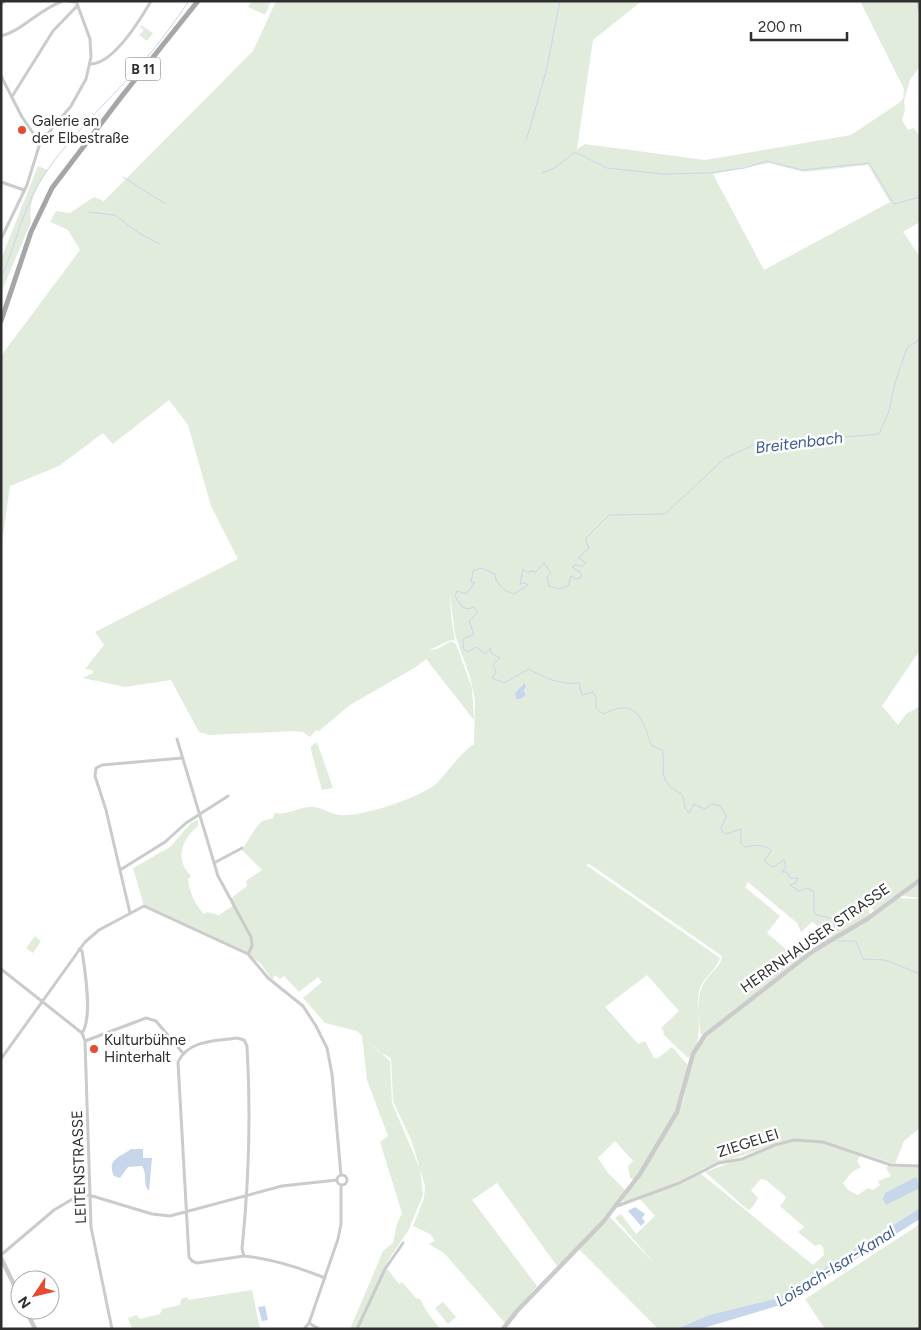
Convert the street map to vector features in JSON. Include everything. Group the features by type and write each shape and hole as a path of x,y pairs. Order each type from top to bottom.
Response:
{"main road":[{"name":"B 11","path":"1,321 33,226 52,188 105,117 198,1"},
{"name":"B 11","path":"2,308 10,291"}],"street":[{"path":"1,4 5,1"},
{"path":"1,36 10,34 44,9 62,1"},
{"path":"68,1 76,3"},
{"path":"91,64 98,64 108,56 138,24 151,1"},
{"path":"918,1 920,12"},
{"path":"1,239 24,190 40,143 80,91 91,64 90,39 76,3"},
{"path":"13,95 54,31 76,3"},
{"path":"1,76 13,95 22,117 40,143"},
{"path":"14,86 16,90"},
{"path":"1,182 24,190"},
{"path":"177,739 214,864 249,934 252,946 248,954"},
{"path":"130,913 94,776 96,768 102,765 182,758"},
{"path":"120,870 165,842 199,813 228,796"},
{"path":"214,864 242,848"},
{"name":"HERRNHAUSER STRASSE","path":"503,1329 516,1310 617,1206 650,1158 678,1112 691,1058 705,1035 813,951 867,919 920,880"},
{"path":"1,1059 79,949 99,930 144,906 248,954 268,978 303,1006 313,1019 327,1048 332,1074 342,1175 346,1177 347,1181 342,1185"},
{"path":"1,969 82,1033 86,1027 86,994 82,951 79,949"},
{"path":"85,1041 146,1018 156,1021 182,1052"},
{"name":"LEITENSTRASSE","path":"82,1033 85,1041 91,1227 112,1329"},
{"path":"244,1256 242,1249 248,1194 250,1143 247,1046 244,1040 237,1038 198,1044 182,1052 178,1062 186,1212 192,1261 197,1263 244,1256 280,1261 325,1278"},
{"name":"ZIEGELEI","path":"617,1206 679,1183 719,1164 742,1159 770,1146 794,1140 823,1142 891,1164 920,1166"},
{"path":"10,1276 1,1257 64,1203 76,1197 89,1196 159,1216 186,1212 282,1186 337,1180 342,1175"},
{"path":"304,1329 309,1323 325,1278 341,1224 342,1185 337,1180"},
{"path":"357,1329 384,1269 402,1244"},
{"path":"309,1323 319,1329"}],"green space":[{"path":"251,1 271,1 265,15 248,7"},
{"path":"276,1 642,1 593,40 577,149 585,144 705,160 851,135 899,103 903,99 904,89 860,1 917,1 920,25 920,66 910,80 904,101 905,110 902,120 908,130 914,128 920,137 920,222 903,232 920,257 920,650 882,706 898,725 906,714 920,706 920,878 874,911 868,903 854,896 867,905 870,915 817,947 813,944 827,933 812,922 801,932 797,923 748,882 745,887 780,916 767,933 788,951 798,943 804,952 812,945 812,949 701,1035 699,1001 701,988 722,956 601,872 589,864 586,865 720,958 703,982 699,991 697,1043 688,1058 663,1034 664,1032 661,1028 679,1011 647,975 605,1007 638,1044 645,1041 654,1058 658,1058 672,1047 688,1065 679,1106 634,1180 630,1178 628,1166 633,1161 615,1141 598,1158 608,1173 626,1191 584,1241 557,1266 497,1183 472,1200 537,1286 505,1323 445,1254 429,1244 435,1241 430,1234 413,1226 424,1198 425,1186 412,1142 393,1101 391,1058 379,1052 357,1031 325,1023 303,998 322,982 318,977 299,992 284,976 280,979 275,975 272,980 261,964 248,954 144,906 133,868 170,847 191,823 198,820 198,826 184,843 182,850 183,863 191,876 188,879 190,889 198,906 204,914 207,912 219,915 234,905 230,899 247,886 246,881 262,870 242,850 262,821 273,818 275,813 280,814 313,807 339,815 361,813 405,800 430,789 437,783 468,748 474,744 475,700 470,677 455,635 450,594 455,641 451,640 429,650 437,649 451,641 456,644 472,688 474,720 426,659 416,667 350,705 319,731 316,730 310,737 303,732 295,731 210,735 199,732 171,680 125,687 83,678 93,673 92,670 85,669 104,645 95,632 238,559 211,506 188,425 169,400 113,444 103,433 59,466 10,486 1,549 1,356 80,250 68,230 50,222 56,211 70,213 94,197 104,201 253,51","holes":["769,163 804,172 868,165 890,202 764,270 713,174","523,683 526,695 521,699 516,699 515,693"]},
{"path":"141,25 153,33 147,41 139,35 144,30 140,27"},
{"path":"38,166 48,170 34,194 30,214 31,222 1,293 1,259"},
{"path":"317,742 333,788 322,790 311,750 311,746"},
{"path":"920,881 920,898 902,896"},
{"path":"898,898 920,899 920,1128 904,1141 895,1164 824,1141 792,1139 705,1168 682,1180 624,1202 623,1200 678,1114 684,1098 691,1062 701,1040 810,954"},
{"path":"35,936 41,941 33,953 26,948"},
{"path":"362,1036 390,1061 392,1103 420,1169 423,1195 408,1231 389,1259 356,1329 350,1329 383,1251 393,1243 397,1224 402,1213 380,1142 388,1136 367,1080"},
{"path":"795,1141 823,1143 860,1156 857,1161 861,1167 852,1172 843,1183 848,1190 858,1195 868,1188 873,1190 880,1185 878,1181 891,1176 886,1168 889,1165 920,1167 920,1208 778,1298 709,1315 676,1329 658,1329 579,1249 610,1217 655,1264 615,1218 621,1214 636,1234 655,1216 639,1198 700,1173 813,1265 824,1255 823,1247 820,1244 815,1246 798,1232 804,1227 780,1206 786,1198 785,1196 766,1180 761,1179 751,1190 758,1198 752,1208 748,1210 705,1172 769,1148"},
{"path":"920,1224 920,1329 825,1329 805,1299"},
{"path":"384,1270 388,1270 399,1284 402,1282 416,1298 420,1299 440,1329 358,1329"},
{"path":"252,1290 260,1328 263,1329 132,1329 128,1318 136,1315 140,1319 160,1314 162,1309 180,1305 181,1299 188,1297 188,1300"},
{"path":"443,1302 456,1317 448,1324 435,1308"}],"water":[{"path":"524,683 526,695 521,699 516,699 515,693"},
{"path":"131,1149 143,1149 143,1158 152,1158 149,1191 142,1166 128,1167 120,1178 114,1176 112,1170 113,1162"},
{"path":"916,1177 920,1188 886,1205 883,1199 885,1193"},
{"path":"635,1207 645,1214 642,1218 645,1222 641,1226 628,1211"},
{"name":"Loisach-Isar-Kanal","path":"920,1208 920,1219 784,1304 700,1329 676,1329 709,1315 778,1298"},
{"path":"265,1306 268,1320 262,1321 258,1307"}],"waterway":[{"path":"1,278 28,206 39,183 62,151 149,55 189,1"},
{"path":"526,141 546,72 560,1"},
{"path":"542,173 556,167 575,152 607,168 663,174 709,173 745,168 766,161 802,170 869,163 894,204 920,197"},
{"path":"123,177 164,203"},
{"path":"88,212 115,215 140,234 160,244"},
{"name":"Breitenbach","path":"834,934 834,919 817,915 814,912 814,892 807,888 799,891 790,885 796,883 798,878 790,878 787,872 782,872 786,866 784,860 773,867 764,861 771,851 769,848 758,845 745,847 741,843 741,829 726,834 722,831 721,827 726,817 721,806 712,804 705,809 694,804 689,813 685,808 683,796 671,788 665,780 662,750 651,745 642,720 634,711 628,708 619,708 603,714 596,708 596,698 593,692 582,695 579,683 565,683 553,680 529,669 504,683 492,678 496,672 493,664 500,658 491,653 490,648 485,654 476,647 467,652 463,648 463,639 474,634 469,621 478,612 474,607 468,609 462,607 455,596 457,591 466,594 475,582 471,582 473,571 481,568 495,574 496,580 504,590 514,594 528,585 525,583 520,584 523,569 528,573 531,571 536,572 544,563 551,573 547,577 549,586 559,589 568,586 571,576 576,579 582,577 580,572 572,567 575,565 582,566 586,563 578,558 589,548 585,539 609,515 665,514 725,458 756,444 879,434 889,411 895,383 907,348 920,339"},
{"name":"Breitenbach","path":"838,941 856,941 863,959 885,960 920,974"}],"place":[{"name":"Galerie an der Elbestraße","path":"22,130"},
{"name":"Kulturbühne Hinterhalt","path":"94,1049"}]}
